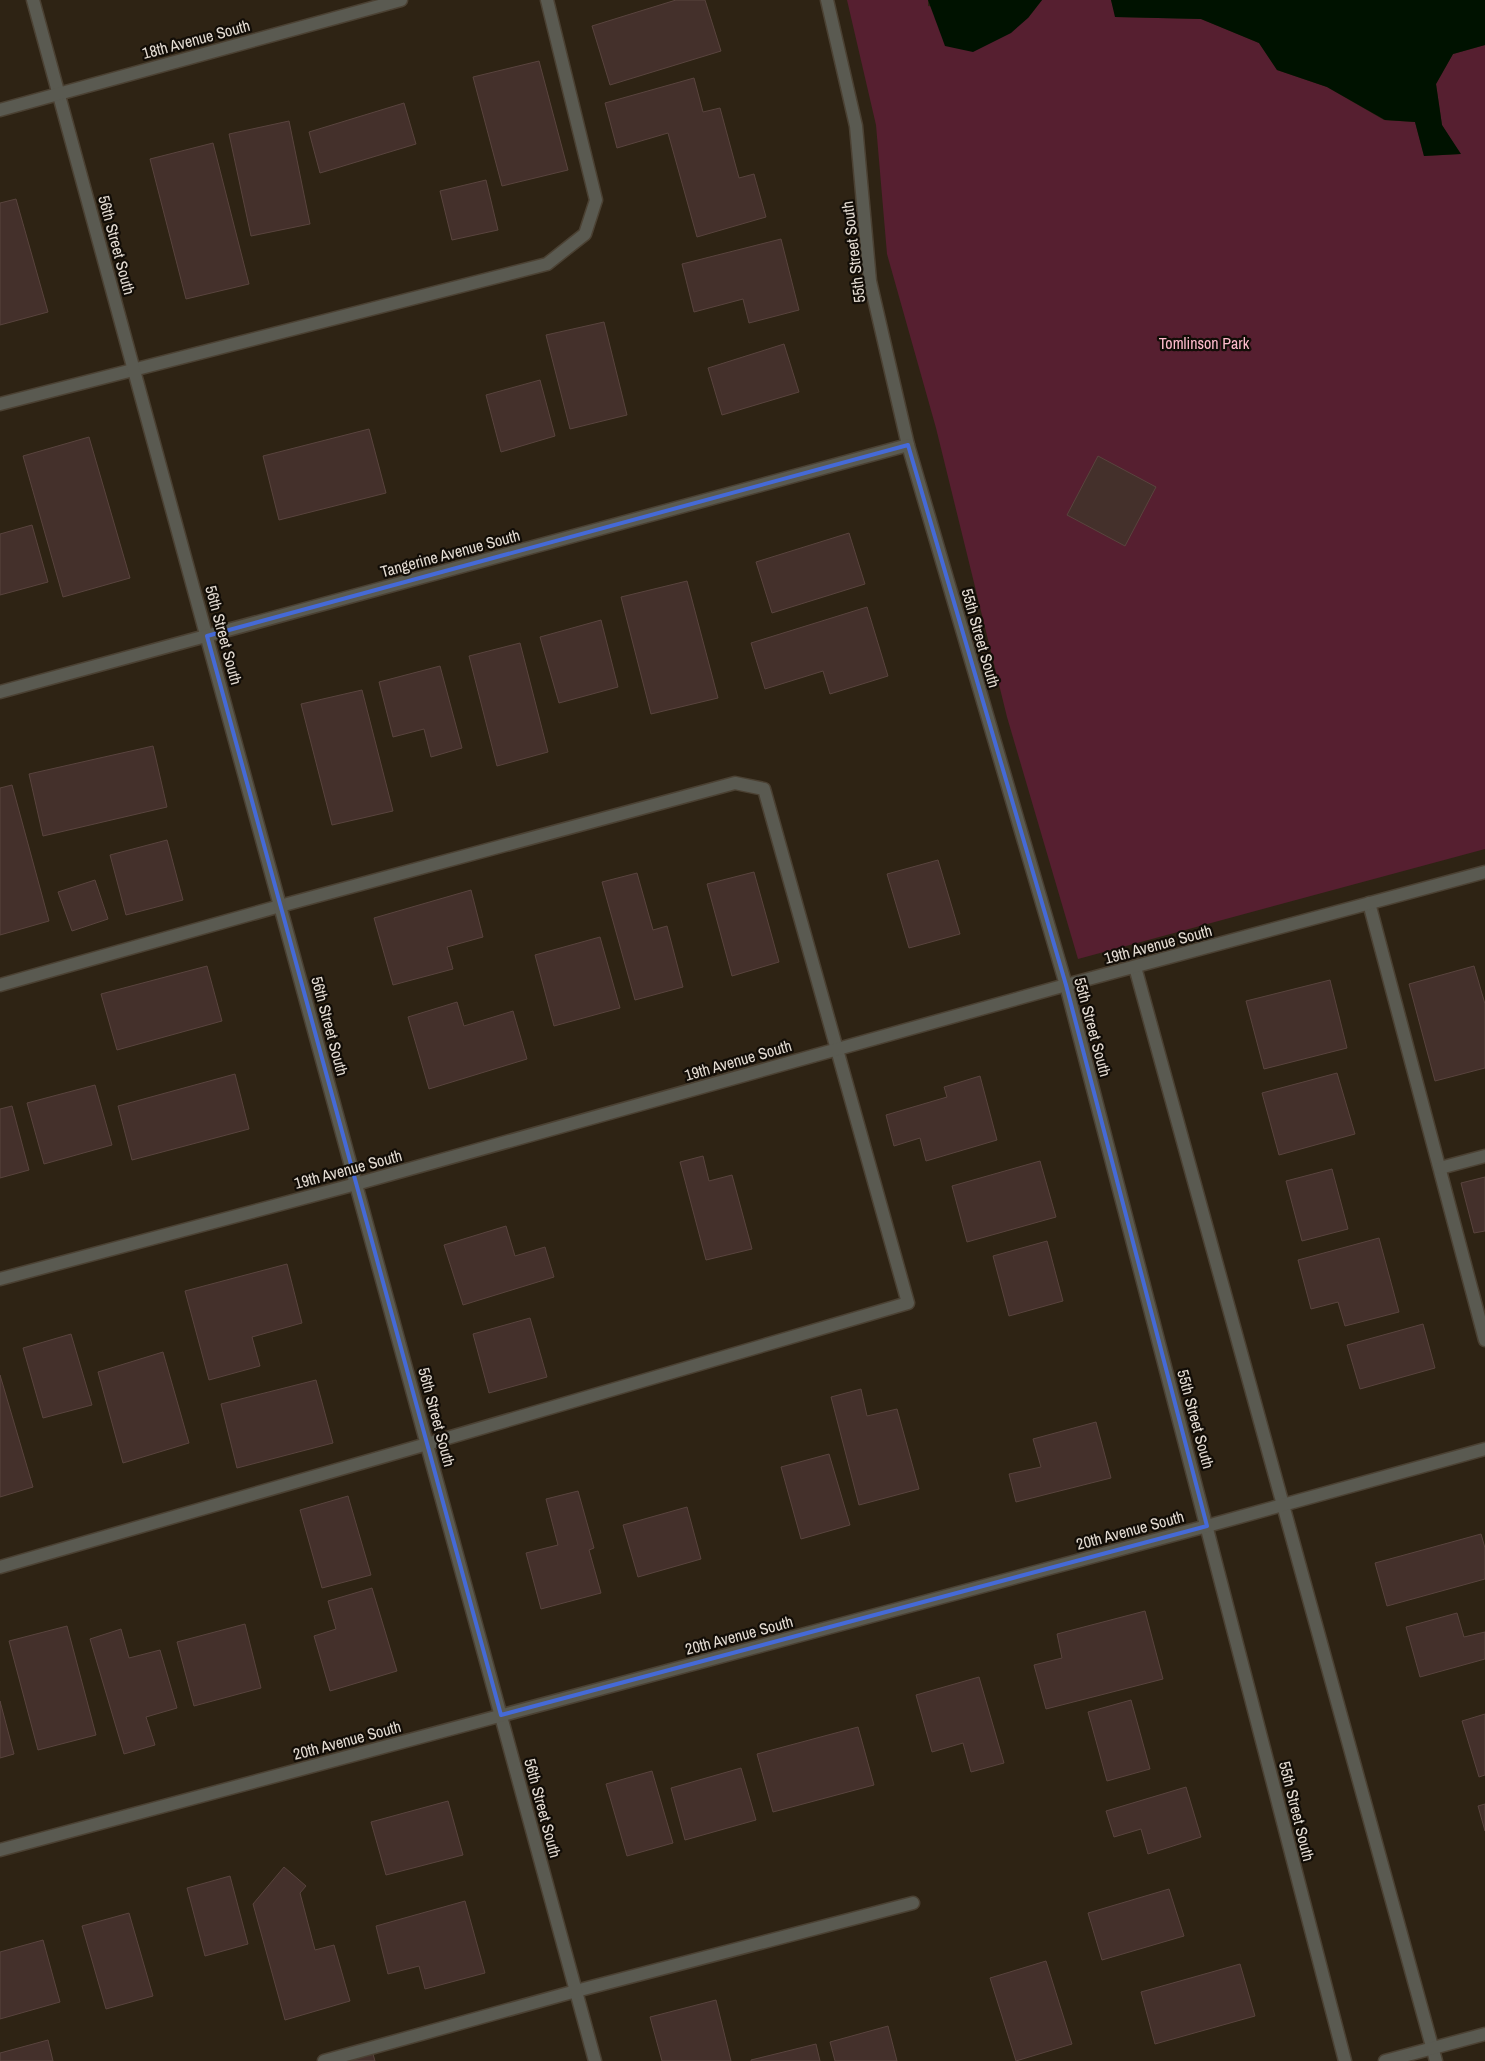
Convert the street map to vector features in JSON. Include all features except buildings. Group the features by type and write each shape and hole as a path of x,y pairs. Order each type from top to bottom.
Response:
{"street":[{"name":"56th Street South","path":"33,0 596,2061"},
{"name":"18th Avenue South","path":"0,110 401,0"},
{"path":"0,404 547,264 585,234 596,200 547,0"},
{"name":"55th Street South","path":"827,0 856,126 870,281 908,445 1066,985 1345,2061"},
{"name":"Tangerine Avenue South","path":"0,692 908,445"},
{"path":"0,985 280,906 735,783 764,789 908,1303 427,1444 0,1566"},
{"name":"19th Avenue South","path":"0,1279 356,1184 1066,985 1485,872"},
{"path":"1369,903 1485,1340"},
{"path":"1135,967 1436,2061"},
{"path":"1440,1168 1485,1156"},
{"name":"20th Avenue South","path":"0,1850 1207,1526 1485,1449"},
{"path":"324,2061 576,1991 913,1903"},
{"path":"1385,2061 1485,2034"}],"highlighted area":[{"path":"908,445 1066,985 1207,1526 501,1715 207,636"}],"green space":[{"name":"Tomlinson Park","path":"847,0 928,0 928,6 1028,18 1042,0 1111,0 1116,17 1201,19 1259,43 1277,70 1327,87 1384,120 1415,122 1424,156 1460,154 1442,125 1436,84 1453,54 1485,45 1485,849 1078,959 1007,717 936,428 887,254 876,125"}],"shaded area":[{"path":"928,0 1042,0 1028,18 1011,33 973,52 945,46"},
{"path":"1111,0 1485,0 1485,45 1453,54 1436,84 1442,125 1461,154 1424,156 1415,122 1385,120 1327,87 1277,70 1259,43 1201,19 1115,17"}]}
